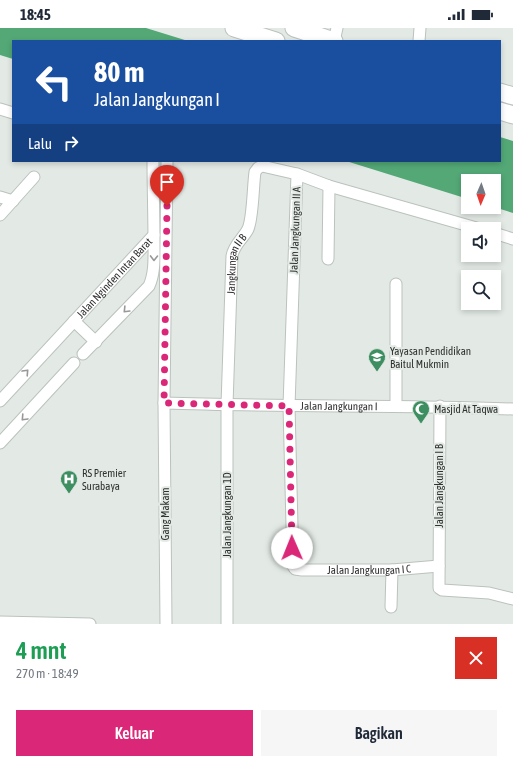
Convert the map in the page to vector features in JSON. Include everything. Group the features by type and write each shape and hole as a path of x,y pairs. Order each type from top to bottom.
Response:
{"main road":[{"path":"234,28 273,40"},
{"path":"294,28 331,40"},
{"path":"501,92 513,96"},
{"path":"501,111 513,116"}],"street":[{"path":"334,40 337,28"},
{"path":"419,40 420,28"},
{"path":"0,109 12,113"},
{"path":"83,354 149,286 152,280 154,235 153,162"},
{"path":"164,403 167,162"},
{"name":"Jangkungan II B","path":"227,405 232,256 233,249 245,234 250,223 254,172 262,166 297,174"},
{"name":"Jalan Jangkungan II A","path":"289,406 297,174 329,186 461,223"},
{"path":"0,215 34,176"},
{"path":"328,259 329,186"},
{"path":"0,197 13,201"},
{"name":"Jalan Nginden Intan Barat","path":"0,401 154,235"},
{"path":"501,235 513,239"},
{"path":"396,284 396,406"},
{"name":"Jalan Nginden Intan Barat","path":"74,320 96,342"},
{"path":"0,443 74,363"},
{"name":"Jalan Jangkungan I","path":"164,403 289,406 440,406 513,409"},
{"name":"Gang Makam","path":"164,403 166,624"},
{"name":"Jalan Jangkungan 1D","path":"227,405 227,624"},
{"name":"Jalan Jangkungan I C","path":"289,406 293,566 295,569 392,570 439,566"},
{"name":"Jalan Jangkungan I B","path":"440,406 439,588 442,590 489,593 513,599"},
{"path":"391,607 392,570"},
{"path":"0,622 90,624"}],"shaded area":[{"path":"0,28 146,28 185,40 12,40 12,59 0,55"},
{"path":"501,137 513,141 513,213 501,209 501,174 461,174 461,197 349,162 501,162"}],"place":[{"name":"Yayasan Pendidikan Baitul Mukmin","path":"377,372"},
{"name":"Masjid At Taqwa","path":"421,424"},
{"name":"RS Premier Surabaya","path":"69,494"}],"route":[{"path":"167,206 164,403 289,406 292,548"}]}
